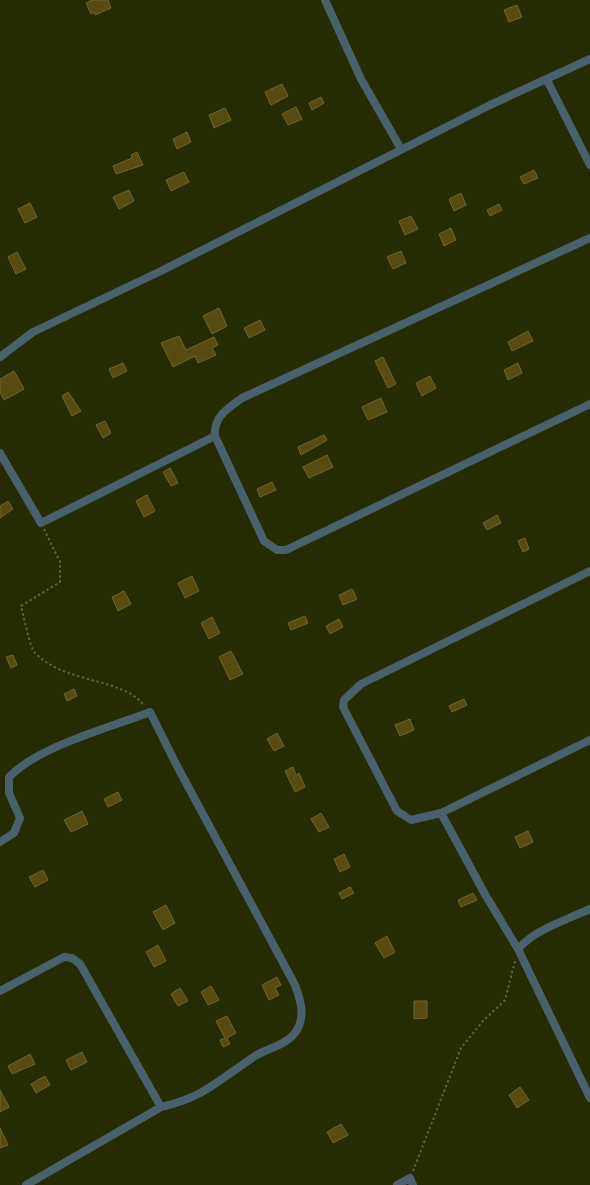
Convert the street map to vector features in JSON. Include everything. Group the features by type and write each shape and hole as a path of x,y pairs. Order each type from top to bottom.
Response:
{"street":[{"path":"325,0 361,79 401,149"},
{"path":"0,357 33,332 161,272 490,105 590,60"},
{"path":"548,80 590,165"},
{"path":"590,238 242,398 228,408 217,420 216,436 264,542 277,550 286,550 590,404"},
{"path":"0,453 41,523 216,436"},
{"path":"590,571 361,684 344,700 343,707 396,811 411,820 441,813 590,740"},
{"path":"0,842 14,833 20,818 8,793 9,777 21,765 56,748 150,712 295,985 302,1005 298,1027 289,1039 257,1055 219,1084 197,1096 161,1107 26,1185"},
{"path":"441,813 486,896 518,949 590,1098"},
{"path":"518,949 526,940 590,909"},
{"path":"0,990 64,957 72,958 80,964 161,1107"},
{"path":"397,1185 412,1182"}],"path":[{"path":"41,523 60,562 60,582 21,606 34,652 62,672 136,694 150,712"},
{"path":"412,1182 461,1048 483,1021 505,1000 518,949"}],"building":[{"path":"92,0 108,0 111,8 95,15 94,12 91,14 86,3"},
{"path":"517,5 522,17 509,22 504,10"},
{"path":"282,84 288,96 271,105 265,92"},
{"path":"321,97 324,103 312,110 309,103"},
{"path":"296,107 302,119 288,125 282,114"},
{"path":"225,108 231,120 214,128 209,115"},
{"path":"187,132 191,142 177,149 173,139"},
{"path":"137,152 143,165 116,174 113,166 132,158 131,155"},
{"path":"534,170 538,178 524,184 520,177"},
{"path":"184,172 189,182 171,191 166,180"},
{"path":"129,190 134,201 119,209 113,197"},
{"path":"461,193 466,205 454,211 449,199"},
{"path":"30,203 37,217 25,223 18,209"},
{"path":"499,204 502,210 490,216 487,210"},
{"path":"411,216 418,229 405,235 399,221"},
{"path":"451,228 456,240 444,246 439,234"},
{"path":"401,251 406,263 393,269 387,257"},
{"path":"17,252 26,269 16,274 8,257"},
{"path":"219,308 227,326 212,334 203,316"},
{"path":"260,320 265,330 249,338 244,328"},
{"path":"528,331 533,341 512,351 508,342"},
{"path":"179,336 186,350 214,337 218,345 212,348 216,355 198,363 195,356 173,367 161,343"},
{"path":"383,357 396,384 388,388 375,361"},
{"path":"123,363 127,371 113,378 109,369"},
{"path":"518,363 522,373 508,380 504,370"},
{"path":"14,371 24,389 4,400 0,392 0,379"},
{"path":"430,376 436,388 422,396 416,383"},
{"path":"68,392 81,411 72,416 62,396"},
{"path":"381,398 387,412 368,420 362,407"},
{"path":"105,421 111,433 103,438 96,425"},
{"path":"324,435 327,440 301,455 298,447"},
{"path":"327,455 333,467 309,478 303,467"},
{"path":"170,468 178,483 171,486 163,472"},
{"path":"272,482 276,490 260,497 257,489"},
{"path":"147,495 155,511 144,517 136,501"},
{"path":"8,501 13,509 0,518 0,506"},
{"path":"497,515 501,523 487,530 483,523"},
{"path":"525,538 529,549 523,552 518,541"},
{"path":"192,576 199,591 185,598 178,583"},
{"path":"352,589 357,599 343,605 339,595"},
{"path":"124,591 131,604 118,611 112,597"},
{"path":"305,616 308,623 291,630 288,623"},
{"path":"212,617 220,633 209,639 201,623"},
{"path":"339,619 343,627 330,634 326,626"},
{"path":"231,651 243,674 230,680 219,657"},
{"path":"13,655 17,665 11,668 6,657"},
{"path":"74,689 77,696 67,701 64,694"},
{"path":"464,699 467,705 452,712 449,706"},
{"path":"410,719 414,730 400,736 395,725"},
{"path":"277,733 284,746 274,751 267,739"},
{"path":"293,767 296,775 299,773 305,787 295,792 285,771"},
{"path":"118,792 122,800 108,807 104,799"},
{"path":"82,811 88,824 71,832 64,820"},
{"path":"321,813 329,827 319,832 311,819"},
{"path":"528,831 533,842 520,848 515,837"},
{"path":"344,854 350,867 340,872 334,859"},
{"path":"43,870 48,880 35,887 29,877"},
{"path":"350,887 354,893 342,899 339,893"},
{"path":"473,893 477,900 461,907 458,900"},
{"path":"166,905 175,923 163,930 153,912"},
{"path":"387,936 395,952 384,958 375,943"},
{"path":"158,945 166,961 154,967 146,952"},
{"path":"277,977 281,985 275,988 279,995 269,1000 262,985"},
{"path":"211,986 219,1000 208,1005 201,992"},
{"path":"180,988 188,1001 178,1006 171,994"},
{"path":"414,1001 427,1001 427,1018 414,1019"},
{"path":"227,1016 236,1033 227,1038 230,1044 223,1047 220,1040 225,1038 216,1021"},
{"path":"82,1052 87,1062 71,1070 66,1060"},
{"path":"30,1054 35,1064 12,1074 8,1066"},
{"path":"45,1076 50,1085 36,1093 31,1084"},
{"path":"520,1087 529,1100 517,1108 509,1095"},
{"path":"0,1090 9,1107 0,1112"},
{"path":"341,1124 348,1135 333,1143 327,1132"},
{"path":"0,1128 8,1145 0,1148"}]}
